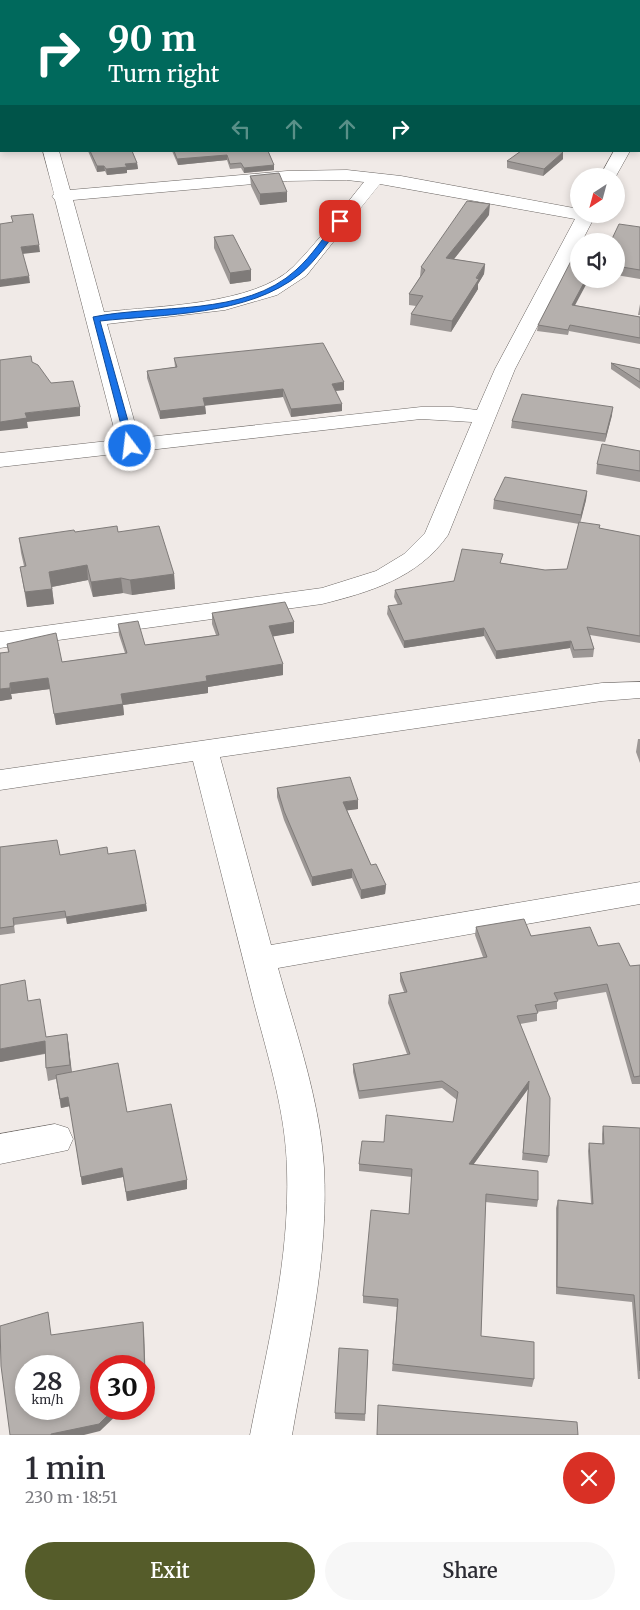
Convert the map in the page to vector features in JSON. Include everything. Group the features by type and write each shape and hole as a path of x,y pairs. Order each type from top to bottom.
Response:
{"street":[{"path":"51,152 130,446"},
{"path":"612,168 621,152"},
{"path":"62,196 287,176 332,175 377,178 570,212"},
{"path":"96,319 226,304 256,296 276,288 298,272 377,178"},
{"path":"0,640 322,596 353,589 381,579 405,566 424,552 436,535 515,347 583,223"},
{"path":"0,460 421,413 453,412 484,417"},
{"path":"0,780 602,692 640,690"},
{"path":"204,750 260,959 301,1126 306,1180 304,1238 271,1435"},
{"path":"260,959 640,893"},
{"path":"0,1149 55,1139"}],"building":[{"path":"90,152 132,152 137,163 125,164 127,167 106,169 104,166 97,166"},
{"path":"174,152 268,152 274,165 244,168 241,163 230,164 227,155 177,159"},
{"path":"520,152 563,152 544,169 507,161"},
{"path":"279,173 287,192 260,194 250,176"},
{"path":"467,201 490,204 446,258 485,264 476,278 479,279 452,321 411,314 423,296 409,294 425,270 421,267"},
{"path":"33,214 39,245 21,247 29,276 0,280 0,224 13,222 11,216"},
{"path":"619,224 640,227 640,270 625,268 625,233 615,233"},
{"path":"233,235 251,270 230,273 214,237"},
{"path":"570,263 570,288 581,288 572,305 640,317 640,338 570,325 568,330 538,325"},
{"path":"323,343 344,382 332,384 342,404 291,409 283,389 203,398 205,406 160,411 147,371 177,367 174,358"},
{"path":"31,356 32,362 38,365 51,383 73,381 80,407 25,413 27,418 0,422 0,360"},
{"path":"611,363 640,369 640,382"},
{"path":"522,394 613,407 606,434 512,421"},
{"path":"602,444 640,451 640,471 597,464"},
{"path":"505,477 587,491 581,515 494,500"},
{"path":"579,522 600,525 599,528 640,536 640,636 587,627 594,649 574,650 571,641 496,651 484,628 404,641 388,606 402,604 395,590 454,581 462,549 503,554 500,563 545,570 567,569"},
{"path":"117,526 118,532 159,526 174,574 130,580 121,578 91,582 87,565 49,572 52,589 25,592 20,567 26,566 19,538"},
{"path":"285,602 294,622 269,626 283,664 206,676 207,681 121,694 123,704 54,714 48,678 10,683 10,688 0,689 0,653 9,652 7,644 56,633 62,662 127,653 118,624 138,621 145,645 219,635 212,613"},
{"path":"350,777 358,800 343,802 371,865 376,864 386,885 361,890 352,869 312,877 284,811 277,788"},
{"path":"57,840 60,855 107,847 108,854 135,850 146,904 66,917 65,911 13,918 14,926 0,928 0,847"},
{"path":"524,919 531,936 590,927 598,946 619,943 630,966 640,965 640,1076 634,1077 607,984 554,993 558,1001 535,1005 538,1013 517,1016 550,1098 549,1156 523,1153 529,1081 469,1164 538,1171 538,1200 486,1194 481,1336 534,1342 534,1379 393,1364 398,1299 363,1296 371,1210 409,1214 412,1169 359,1164 362,1141 384,1142 386,1115 453,1122 458,1092 442,1081 359,1091 353,1064 410,1054 389,995 407,992 400,973 487,957 476,927"},
{"path":"25,980 28,1001 40,999 46,1037 67,1034 70,1065 46,1068 45,1041 0,1049 0,985"},
{"path":"118,1063 127,1112 171,1104 187,1180 126,1192 122,1168 81,1177 68,1097 60,1099 56,1075"},
{"path":"603,1126 640,1128 640,1371 634,1295 557,1287 558,1200 593,1204 589,1143 604,1144"},
{"path":"48,1312 51,1335 143,1322 144,1355 90,1355 90,1420 103,1420 99,1424 51,1435 10,1435 1,1366 0,1326"},
{"path":"339,1348 368,1350 365,1414 335,1413"},
{"path":"378,1405 577,1422 578,1435 377,1435"}],"route":[{"path":"130,446 96,319 208,307 242,301 270,291 291,279 340,221"}]}
